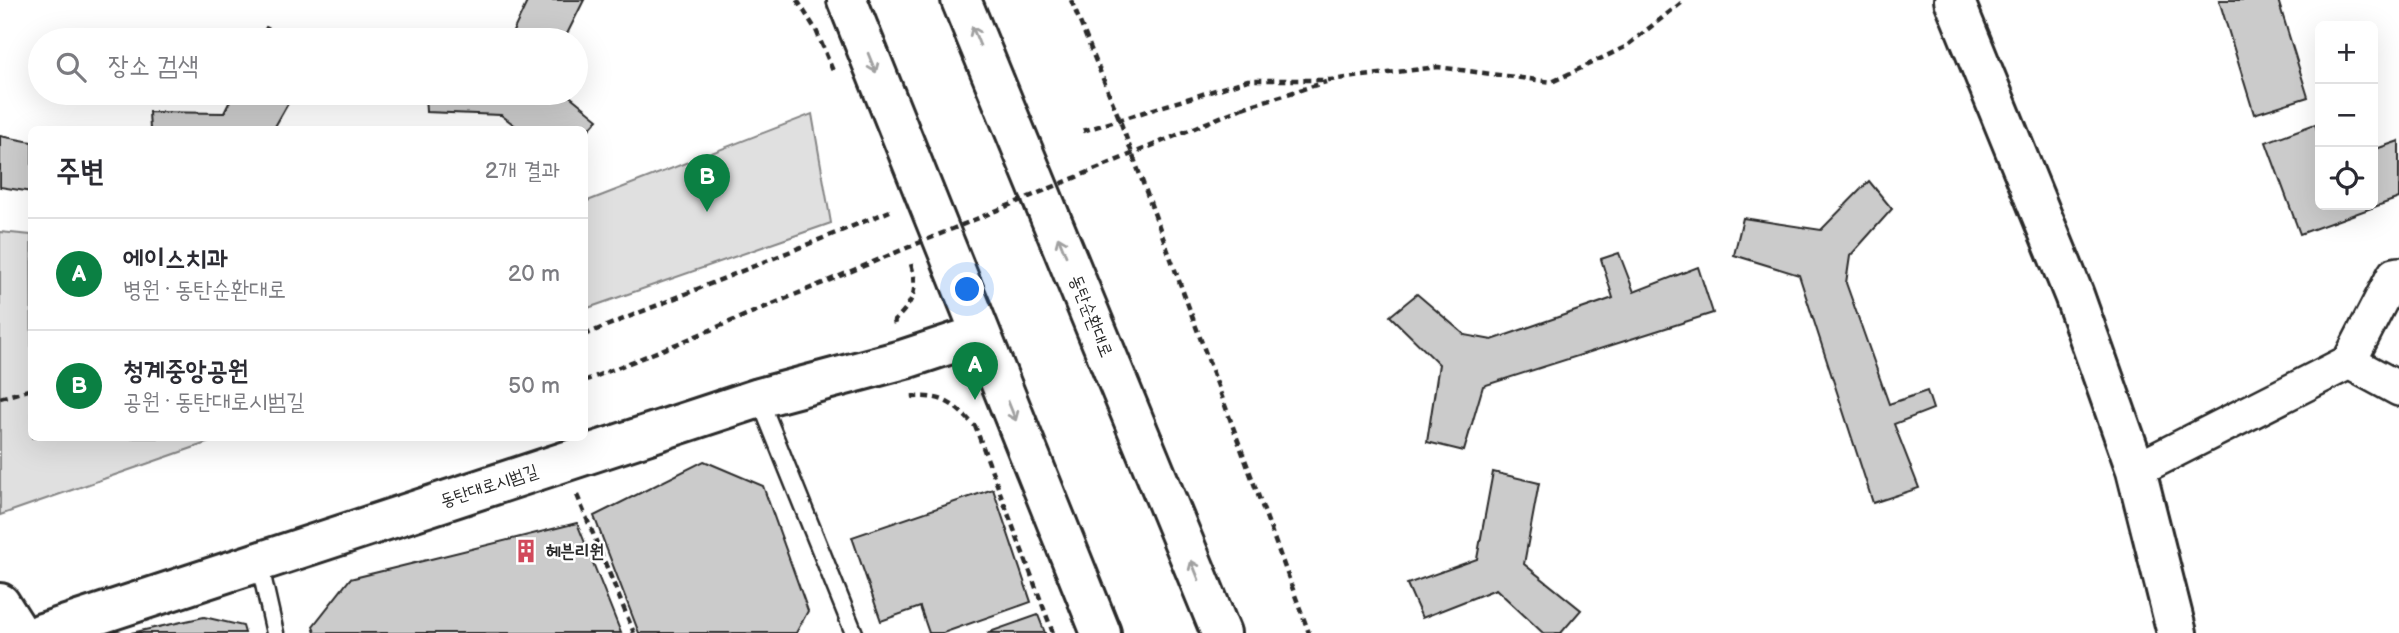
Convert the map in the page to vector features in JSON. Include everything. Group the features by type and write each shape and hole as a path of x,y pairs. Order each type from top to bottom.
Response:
{"street":[{"path":"847,0 1101,633"},
{"name":"동탄순환대로","path":"961,0 1221,633"},
{"path":"1954,0 2074,295 2136,470 2177,633"},
{"path":"2136,470 2349,362 2394,275 2399,274"},
{"name":"동탄대로시범길","path":"41,633 759,398 905,359 981,334"},
{"path":"2349,362 2399,389"},
{"path":"0,603 19,633"}],"lane":[{"path":"759,398 854,633"},
{"path":"259,562 275,633"}],"path":[{"path":"797,0 816,30 837,82"},
{"path":"1071,0 1119,118 1309,633"},
{"path":"1083,131 1248,80 1330,80 1438,67 1552,82 1625,47 1685,0"},
{"path":"588,379 1242,108 1330,80"},
{"path":"884,198 894,222"},
{"path":"588,333 890,211"},
{"path":"894,321 908,307 916,285 903,245"},
{"path":"0,398 28,390"},
{"path":"914,397 936,396 961,412 975,426 1053,633"},
{"path":"564,462 634,633"}],"shaded area":[{"path":"812,114 831,223 588,308 588,201"},
{"path":"0,232 28,235 28,441 212,441 0,515"}],"building":[{"path":"528,0 584,0 570,28 515,28"},
{"path":"2219,0 2278,0 2308,97 2254,114"},
{"path":"228,105 287,105 275,126 150,126 149,112 224,113"},
{"path":"426,105 581,105 598,119 588,130 588,126 516,126 501,115 426,112"},
{"path":"2315,124 2315,210 2366,210 2300,234 2266,142"},
{"path":"0,136 28,141 28,191 0,187"},
{"path":"2399,141 2399,198 2378,206 2378,148"},
{"path":"1869,181 1892,209 1850,256 1846,283 1889,404 1927,391 1933,409 1894,424 1919,488 1873,503 1799,275 1734,255 1743,218 1821,230"},
{"path":"1619,253 1634,292 1698,267 1713,313 1483,386 1464,451 1427,442 1439,364 1390,316 1417,294 1465,335 1492,340 1613,298 1601,259"},
{"path":"704,461 763,486 808,611 796,633 639,633 594,516"},
{"path":"1493,472 1539,483 1524,564 1581,610 1561,633 1543,633 1496,589 1422,618 1407,584 1477,559"},
{"path":"993,489 1031,602 943,633 929,633 920,607 881,621 852,537"},
{"name":"헤븐리원","path":"577,523 621,633 315,633 313,626 350,579"},
{"path":"1038,615 1045,633 987,633"},
{"path":"204,617 243,626 245,633 131,633"}],"place":[{"name":"청계중앙공원","path":"707,212"},
{"name":"에이스치과","path":"975,400"},
{"name":"헤븐리원","path":"526,551"}]}
